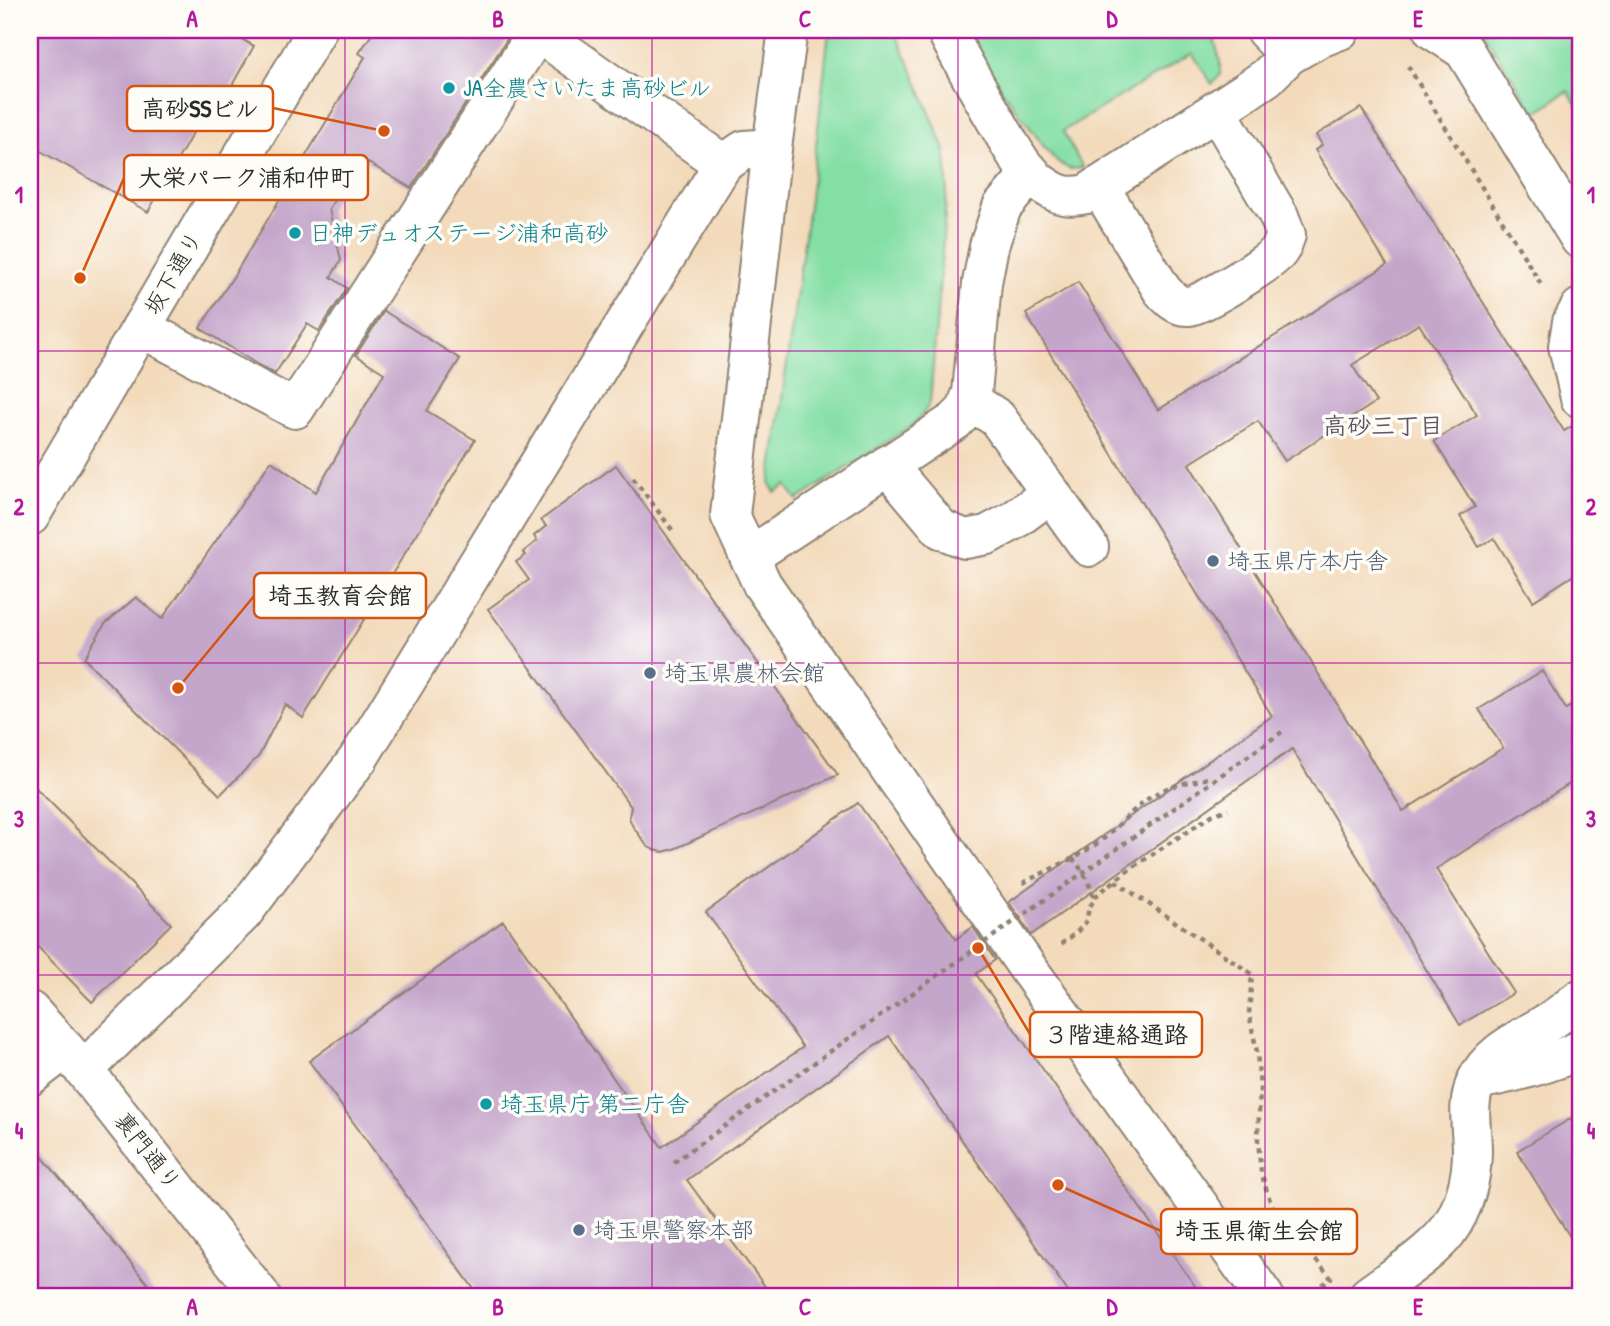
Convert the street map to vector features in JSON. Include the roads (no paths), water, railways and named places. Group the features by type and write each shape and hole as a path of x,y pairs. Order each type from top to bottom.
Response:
{"street":[{"name":"坂下通り","path":"30,516 317,30"},
{"path":"141,328 295,410 537,30 723,163"},
{"path":"788,30 730,515 770,596 1029,970 1264,1296"},
{"path":"946,30 962,63 1020,160 1040,183 1058,194 1072,197 1087,194 1267,77 1277,42 1317,39 1340,30"},
{"path":"1433,30 1464,50 1580,239"},
{"path":"1099,186 1162,290 1173,302 1189,306 1207,299 1261,265 1279,251 1286,235 1279,216 1217,111"},
{"path":"30,1076 74,1059 243,913 358,759 723,163 744,150 772,148"},
{"path":"749,557 956,421 966,410 972,393 982,283 989,246 1002,207 1031,173"},
{"path":"1576,315 1568,346 1580,398"},
{"path":"969,400 997,418 1089,547"},
{"path":"887,465 940,528 965,539 987,535 1013,521 1051,493"},
{"path":"1368,1296 1426,1252 1447,1232 1461,1207 1471,1177 1470,1102 1477,1080 1491,1061 1511,1044 1580,999"},
{"name":"裏門通り","path":"30,1011 74,1059 261,1296"},
{"path":"1477,1080 1514,1073 1558,1060 1580,1050"}],"place":[{"name":"JA全農さいたま高砂ビル","path":"449,88"},
{"name":"高砂SSビル","path":"384,131"},
{"name":"日神デュオステージ浦和高砂","path":"295,233"},
{"name":"大栄パーク浦和仲町","path":"80,278"},
{"name":"埼玉県庁本庁舎","path":"1213,561"},
{"name":"埼玉県農林会館","path":"650,673"},
{"name":"埼玉教育会館","path":"178,688"},
{"name":"３階連絡通路","path":"978,948"},
{"name":"埼玉県庁 第二庁舎","path":"486,1104"},
{"name":"埼玉県衛生会館","path":"1058,1185"},
{"name":"埼玉県警察本部","path":"579,1230"}],"district":[{"name":"高砂三丁目","path":"1383,426"}]}
